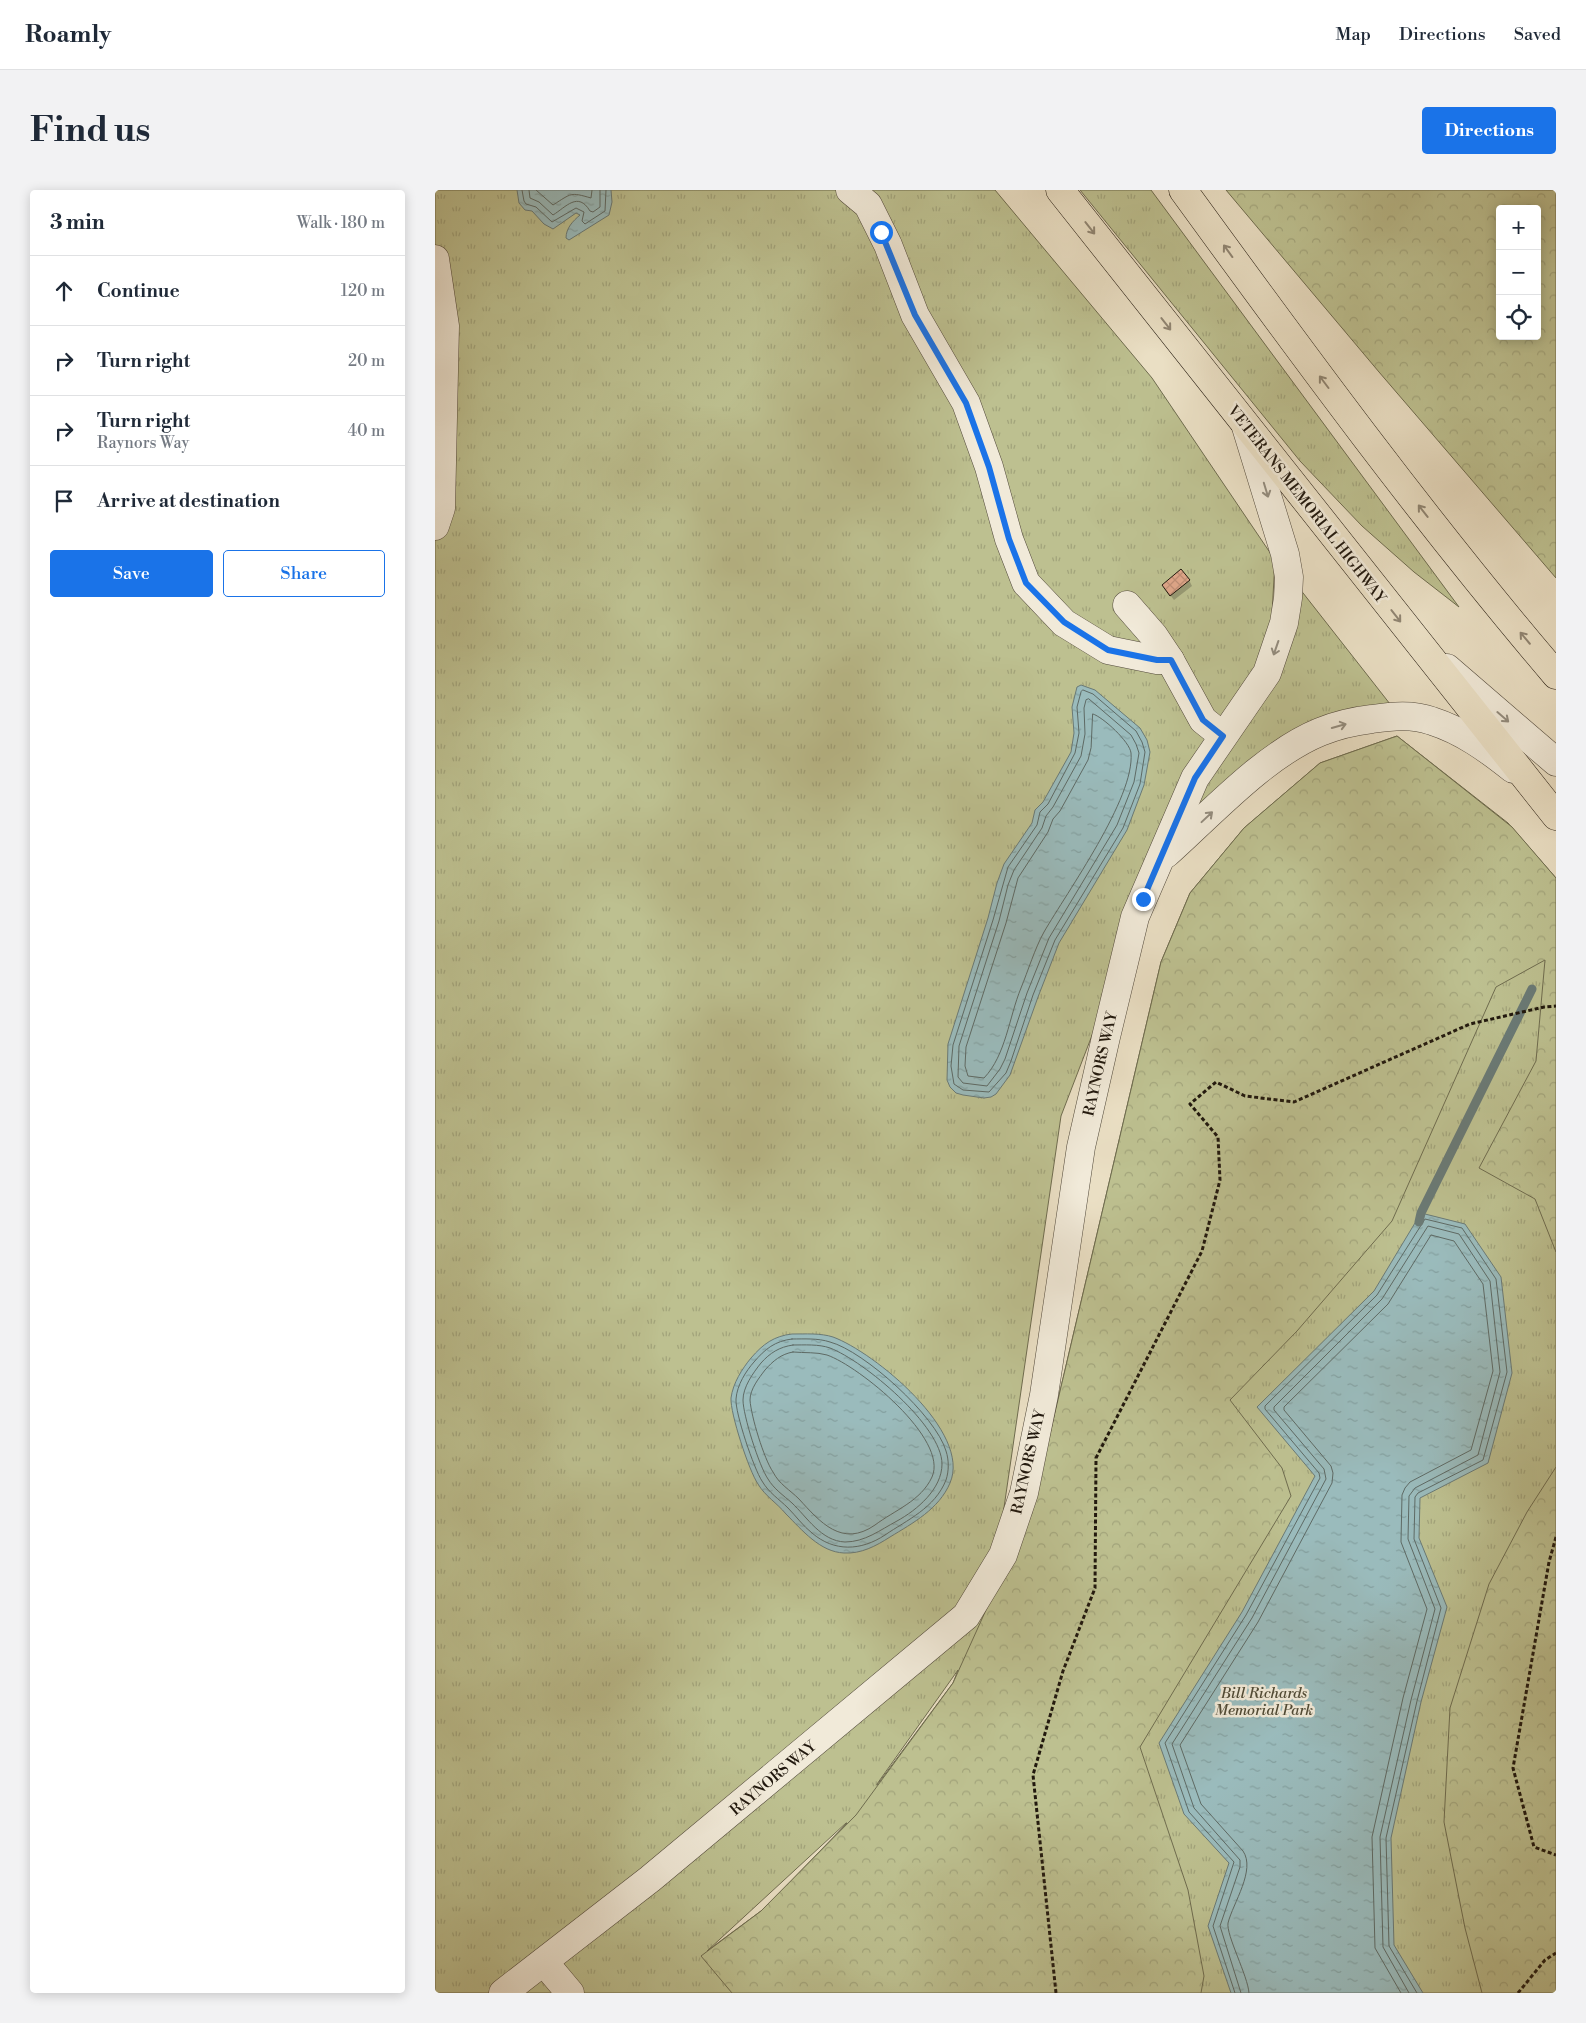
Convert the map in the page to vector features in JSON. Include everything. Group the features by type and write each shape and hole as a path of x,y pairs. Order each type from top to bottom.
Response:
{"highway":[{"name":"VETERANS MEMORIAL HIGHWAY","path":"1060,190 1556,816"},
{"path":"1183,190 1386,465 1485,590 1556,675"}],"street":[{"path":"850,190 868,206 888,245 915,315 966,403 989,467 1009,539 1026,583 1064,622 1108,650 1157,660 1171,660"},
{"path":"435,259 445,326 441,508 435,526"},
{"name":"RAYNORS WAY","path":"503,1993 714,1827 966,1616 1003,1555 1025,1493 1042,1405 1081,1147 1105,1037 1135,917 1195,778 1267,673 1284,623 1289,577 1285,554 1246,427"},
{"path":"1127,605 1154,636 1171,660 1203,720 1223,736"},
{"path":"1414,639 1556,762"},
{"name":"RAYNORS WAY","path":"1158,862 1232,794 1282,753 1320,732 1342,724 1390,716 1431,720 1470,737 1524,777"},
{"path":"544,1962 570,1993"}],"path":[{"path":"1056,1993 1033,1775 1063,1671 1095,1588 1096,1458 1203,1251 1219,1180 1218,1137 1190,1104 1216,1082 1245,1096 1294,1102 1470,1024 1556,1006"},
{"path":"1556,1537 1549,1562 1513,1768 1533,1847 1556,1854"},
{"path":"1519,1993 1545,1960 1556,1953"}],"green space":[{"name":"Bill Richards Memorial Park","path":"435,190 995,190 1152,378 1275,560 1271,632 1238,706 1191,778 1061,1116 991,1597 1033,1506 1161,962 1190,893 1244,828 1320,763 1397,736 1508,823 1556,878 1556,1993 435,1993","holes":["958,1670 953,1683 877,1785 877,1784","846,1823 765,1908 707,1951"]},
{"path":"1080,190 1151,190 1459,607 1414,572 1362,526 1300,461"},
{"path":"1226,190 1556,190 1556,578 1379,372"},
{"path":"1296,584 1390,704 1188,820"},
{"path":"1397,736 1512,827 1556,878 1556,1252 1535,1199 1479,1168 1536,1061 1545,960 1496,987 1392,1221 1297,1331 1230,1400 1282,1468 1291,1496 1140,1747 1188,1890 1204,1976 1201,1993 732,1993 701,1956 761,1911 856,1815 953,1683 1033,1506 1161,962 1190,893 1244,828 1320,763"},
{"path":"1556,1467 1556,1993 1482,1993 1465,1928 1444,1822 1450,1708 1489,1584 1527,1512"}],"water":[{"path":"517,190 611,190 612,202 609,215 569,240 566,238 567,231 572,222 580,215 576,213 553,229 544,224 532,211 525,210 519,203"},
{"path":"1081,685 1095,690 1140,728 1147,740 1150,752 1144,785 1127,830 1059,943 1010,1075 996,1094 991,1097 984,1098 956,1093 950,1087 947,1080 948,1044 988,918 997,883 1004,864 1032,823 1035,810 1043,802 1071,752 1074,733 1072,707 1077,687"},
{"path":"1421,1213 1465,1224 1501,1277 1512,1373 1488,1463 1420,1498 1419,1538 1447,1607 1421,1702 1391,1838 1394,1945 1423,1993 1231,1993 1208,1926 1229,1863 1184,1814 1159,1743 1242,1612 1315,1476 1257,1407 1374,1291"},
{"path":"792,1334 818,1334 833,1337 851,1345 872,1359 915,1396 933,1418 947,1441 953,1463 950,1483 945,1492 924,1515 868,1549 850,1553 835,1552 812,1539 761,1488 754,1477 741,1442 731,1398 736,1382 748,1362 760,1349 774,1339"}],"building":[{"path":"1181,569 1190,580 1170,596 1162,585"}],"waterway":[{"path":"1419,1222 1421,1213 1532,989"}],"route":[{"path":"881,232 888,245 915,315 966,403 989,467 1009,539 1026,583 1064,622 1108,650 1157,660 1171,660 1203,720 1223,736 1195,778 1143,899"}]}
